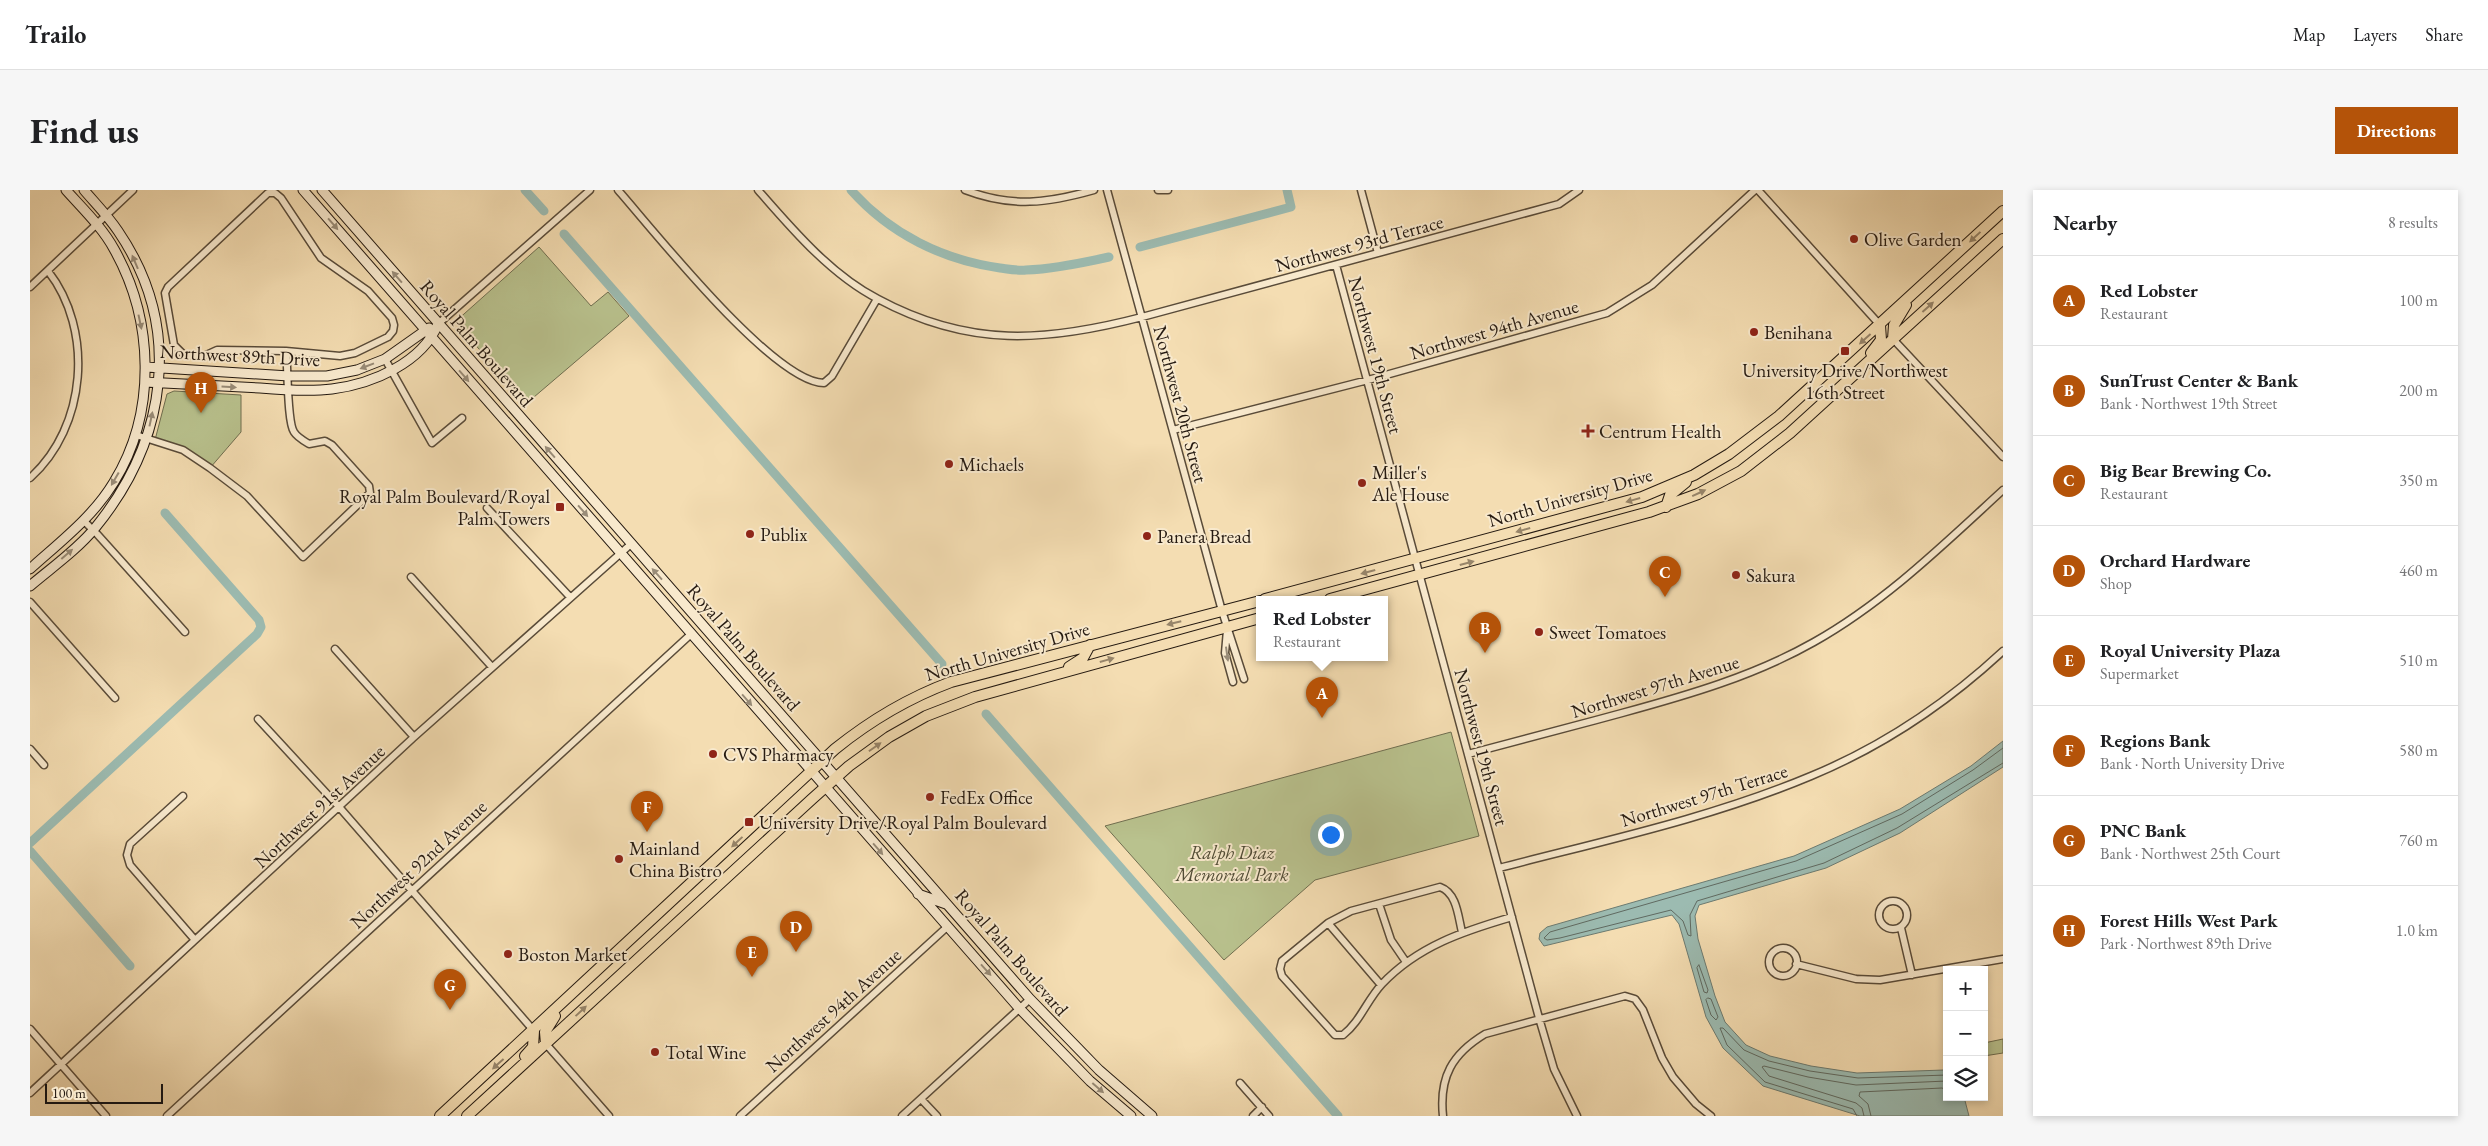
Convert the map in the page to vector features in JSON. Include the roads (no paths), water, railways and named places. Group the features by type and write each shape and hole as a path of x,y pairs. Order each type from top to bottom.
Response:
{"main road":[{"path":"30,568 84,521 114,482 136,435 145,382 146,367 143,334 136,303 114,248 66,190"},
{"path":"30,586 93,530 116,501 134,471 147,438 160,383 161,368 157,332 150,299 132,256 106,215 84,190"},
{"name":"Royal Palm Boulevard","path":"302,190 824,788 1019,1008 1090,1081 1131,1116"},
{"name":"Royal Palm Boulevard","path":"322,190 1030,999 1099,1070 1152,1116"},
{"name":"North University Drive","path":"1277,596 1642,497 1694,475 1729,454 1779,416 2003,211"},
{"name":"North University Drive","path":"1342,596 1666,507 1698,494 1741,471 1790,434 2003,239"},
{"path":"1893,339 1894,325 1913,294"},
{"name":"Northwest 89th Drive","path":"146,367 289,376 327,376 357,370 385,359 424,329 438,324"},
{"name":"Northwest 89th Drive","path":"145,382 289,390 332,389 362,382 392,371 432,339 438,324"},
{"path":"1853,376 1881,340 1880,325"},
{"path":"1666,507 1670,495 1694,475"},
{"path":"1620,520 1651,504 1660,489"},
{"name":"North University Drive","path":"440,1116 534,1031 823,761 874,720 938,687 1090,644 1256,602"},
{"name":"North University Drive","path":"467,1116 824,788 889,737 926,716 975,696 1256,619"},
{"path":"1060,673 1084,658 1090,644"},
{"path":"918,894 949,905"},
{"path":"546,1044 545,1032 564,1002"},
{"path":"510,1077 533,1047 534,1031"}],"street":[{"path":"30,287 133,190"},
{"name":"Northwest 89th Drive","path":"438,324 590,190"},
{"path":"618,190 735,323 775,358 816,383 824,383 832,376 877,299"},
{"name":"Northwest 93rd Terrace","path":"758,190 796,234 820,256 877,299 917,317 951,328 1018,338 1089,331 1559,204 1580,190"},
{"path":"965,190 1000,200 1026,203 1056,200 1094,190"},
{"name":"Northwest 20th Street","path":"1107,190 1222,611 1244,679"},
{"path":"1158,190 1168,190"},
{"path":"1361,190 1378,253"},
{"path":"1757,190 1880,325"},
{"name":"Northwest 94th Avenue","path":"1173,430 1368,380 1607,313 1652,285 1757,190"},
{"path":"268,193 275,193 281,198 321,258 368,291 392,318 394,325 393,331 388,337 356,353 340,356 286,351 217,350 204,356 184,355 174,345 165,294 168,287 268,193"},
{"name":"Northwest 19th Street","path":"1336,265 1539,1018 1554,1069 1577,1116"},
{"path":"30,478 54,450 68,421 76,393 79,365 70,311 58,284 48,270"},
{"path":"1893,339 2003,457"},
{"path":"136,435 182,450 240,491 303,557 370,493 369,486 332,444 325,442 309,444 293,432 289,420 289,376 286,351"},
{"path":"385,359 432,443 462,418"},
{"name":"Northwest 97th Avenue","path":"1468,754 1697,692 1774,662 1814,642 1866,610 1912,573 2003,490"},
{"path":"487,508 570,597"},
{"path":"84,521 185,632"},
{"name":"Northwest 91st Avenue","path":"30,1093 340,808 414,737 631,544"},
{"path":"411,578 492,667"},
{"path":"30,602 115,698"},
{"name":"Northwest 20th Street","path":"1228,626 1225,653 1234,682"},
{"name":"Northwest 92nd Avenue","path":"167,1116 690,635"},
{"path":"334,649 414,737"},
{"name":"Northwest 97th Terrace","path":"1499,868 1749,801 1812,776 1872,747 1936,706 2003,651"},
{"path":"258,719 340,808 534,1031"},
{"path":"30,749 44,765"},
{"path":"183,796 130,844 127,855 130,865 195,940"},
{"path":"1462,932 1453,897 1448,890 1440,887 1351,911 1328,923 1282,962 1280,968 1282,976 1335,1035 1343,1035 1350,1029 1381,985 1406,962 1432,945 1462,932 1512,917"},
{"path":"1901,928 1890,928 1882,923 1880,910 1886,903 1895,902 1906,909 1907,918 1901,928 1912,975"},
{"path":"1379,904 1392,940 1406,962"},
{"path":"1328,923 1381,985"},
{"name":"Northwest 94th Avenue","path":"740,1116 947,927"},
{"path":"1785,948 1792,952 1796,964 1792,972 1783,976 1774,972 1769,959 1773,952 1785,948"},
{"path":"1796,964 1856,979 1880,980 2003,959"},
{"path":"1443,1116 1441,1094 1445,1076 1456,1058 1468,1044 1485,1034 1625,996 1635,999 1643,1010 1653,1040 1673,1077 1711,1116"},
{"path":"902,1116 1030,999"},
{"path":"30,1029 106,1116"},
{"path":"546,1044 609,1116"},
{"path":"1240,1083 1270,1116"},
{"path":"921,1099 937,1116"},
{"path":"1253,1116 1262,1107"}],"water":[{"path":"2003,741 2003,767 1900,833 1826,868 1699,905 1695,916 1698,939 1725,1022 1746,1045 1770,1056 1811,1066 1857,1073 1943,1070 1943,1101 1965,1101 1969,1116 1860,1116 1763,1086 1723,1048 1706,1017 1679,924 1672,915 1544,946 1539,939 1540,933 1547,927 1794,856 1900,809 1971,766"}],"waterway":[{"path":"525,190 544,211"},
{"path":"851,190 866,206 900,232 958,259 1023,270 1057,267 1109,257"},
{"path":"1140,247 1291,207 1287,190"},
{"path":"564,234 942,664"},
{"path":"30,843 257,634 261,627 259,620 165,513"},
{"path":"986,714 1338,1116"},
{"path":"30,851 130,966"}],"place":[{"name":"Olive Garden","path":"1854,239"},
{"name":"Benihana","path":"1754,332"},
{"name":"University Drive/Northwest 16th Street","path":"1845,351"},
{"name":"Forest Hills West Park","path":"201,413"},
{"name":"Centrum Health","path":"1588,431"},
{"name":"Michaels","path":"949,464"},
{"name":"Miller's Ale House","path":"1362,483"},
{"name":"Royal Palm Boulevard/Royal Palm Towers","path":"560,507"},
{"name":"Publix","path":"750,534"},
{"name":"Panera Bread","path":"1147,536"},
{"name":"Sakura","path":"1736,575"},
{"name":"Big Bear Brewing Co.","path":"1665,597"},
{"name":"Sweet Tomatoes","path":"1539,632"},
{"name":"SunTrust Center & Bank","path":"1485,653"},
{"name":"Red Lobster","path":"1322,718"},
{"name":"CVS Pharmacy","path":"713,754"},
{"name":"FedEx Office","path":"930,797"},
{"name":"University Drive/Royal Palm Boulevard","path":"749,822"},
{"name":"Regions Bank","path":"647,832"},
{"name":"Mainland China Bistro","path":"619,859"},
{"name":"Orchard Hardware","path":"796,952"},
{"name":"Boston Market","path":"508,954"},
{"name":"Royal University Plaza","path":"752,977"},
{"name":"PNC Bank","path":"450,1010"},
{"name":"Total Wine","path":"655,1052"}],"park label":[{"name":"Ralph Diaz Memorial Park","path":"1232,863"}]}
